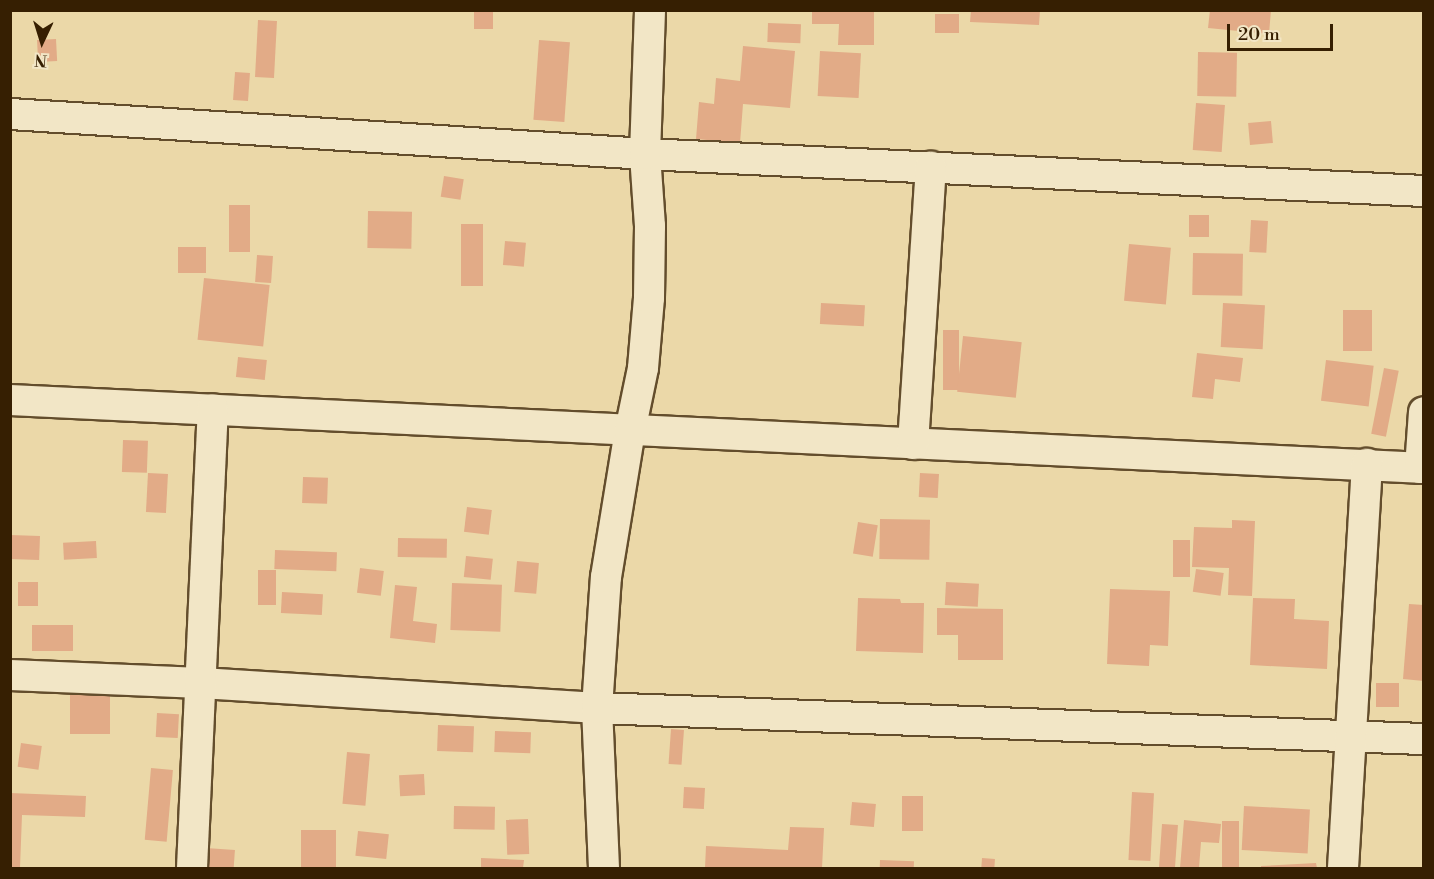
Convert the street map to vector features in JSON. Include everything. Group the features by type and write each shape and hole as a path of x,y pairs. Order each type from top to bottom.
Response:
{"street":[{"path":"604,868 597,708 606,577 630,431 643,368 649,298 650,226 645,154 650,10"},
{"path":"10,114 645,154 1424,191"},
{"path":"913,444 930,167"},
{"path":"10,400 1422,468 1424,412"},
{"path":"192,868 213,409"},
{"path":"1343,868 1366,464"},
{"path":"10,675 201,683 597,708 1424,739"}],"building":[{"path":"474,10 493,10 493,29 474,29"},
{"path":"812,10 874,10 874,45 838,45 839,24 812,24"},
{"path":"971,10 1040,10 1039,25 970,22"},
{"path":"1210,10 1271,10 1269,34 1208,28"},
{"path":"935,14 959,14 959,33 935,33"},
{"path":"258,20 277,21 274,78 255,77"},
{"path":"768,23 801,24 800,43 767,42"},
{"path":"56,39 57,61 38,62 37,40"},
{"path":"539,40 570,42 564,122 533,120"},
{"path":"743,46 795,51 790,108 743,104 740,143 696,139 699,102 714,104 716,78 740,81"},
{"path":"820,51 861,53 859,98 818,96"},
{"path":"1198,52 1237,53 1236,97 1197,96"},
{"path":"235,72 250,73 248,101 233,100"},
{"path":"1196,103 1225,105 1222,152 1193,150"},
{"path":"1271,121 1273,143 1250,145 1248,123"},
{"path":"444,176 464,179 460,200 441,197"},
{"path":"229,205 250,205 250,252 229,252"},
{"path":"368,211 412,212 411,249 367,248"},
{"path":"1189,215 1209,215 1209,237 1189,237"},
{"path":"1251,220 1268,221 1266,253 1249,252"},
{"path":"461,224 483,224 483,286 461,286"},
{"path":"505,241 526,243 524,267 503,265"},
{"path":"1129,244 1171,248 1166,304 1124,301"},
{"path":"178,247 206,247 206,273 178,273"},
{"path":"1193,253 1243,254 1242,296 1192,295"},
{"path":"257,255 273,256 271,283 255,282"},
{"path":"204,278 270,285 263,347 198,340"},
{"path":"821,303 865,305 864,326 820,324"},
{"path":"1223,303 1265,305 1263,349 1221,347"},
{"path":"1343,310 1372,310 1372,351 1343,351"},
{"path":"943,330 959,330 959,390 943,390"},
{"path":"963,336 1022,342 1016,398 957,392"},
{"path":"1197,353 1243,358 1240,382 1215,379 1213,399 1192,397"},
{"path":"238,357 267,360 265,380 236,377"},
{"path":"1326,360 1374,366 1369,407 1321,401"},
{"path":"1384,368 1399,371 1386,437 1371,434"},
{"path":"123,440 148,441 147,473 122,472"},
{"path":"148,473 168,474 166,513 146,512"},
{"path":"920,473 939,474 938,498 919,497"},
{"path":"303,477 328,478 327,504 302,503"},
{"path":"467,507 492,510 489,535 464,532"},
{"path":"880,519 930,520 929,560 879,559"},
{"path":"1232,520 1255,521 1252,596 1228,595 1229,568 1192,567 1194,527 1232,528"},
{"path":"858,522 878,525 873,557 853,554"},
{"path":"10,535 40,536 39,560 10,559"},
{"path":"398,538 447,539 447,558 398,557"},
{"path":"1173,540 1190,540 1190,577 1173,577"},
{"path":"96,541 97,558 64,560 63,543"},
{"path":"275,550 337,552 336,571 274,569"},
{"path":"466,556 493,559 491,580 464,577"},
{"path":"517,561 539,563 536,594 514,592"},
{"path":"360,568 384,571 381,596 357,593"},
{"path":"1196,569 1224,573 1221,596 1193,592"},
{"path":"258,570 276,570 276,605 258,605"},
{"path":"18,582 38,582 38,606 18,606"},
{"path":"946,582 979,584 978,607 945,605"},
{"path":"452,583 502,585 500,632 450,630"},
{"path":"395,585 417,587 413,621 437,624 435,643 390,638"},
{"path":"1110,589 1170,591 1168,646 1150,645 1149,666 1107,664"},
{"path":"282,592 323,594 322,615 281,613"},
{"path":"858,598 900,599 901,603 924,603 923,653 856,651"},
{"path":"1253,598 1295,599 1294,619 1329,621 1327,669 1250,665"},
{"path":"1409,604 1424,605 1424,681 1403,679"},
{"path":"937,608 1003,609 1003,660 958,660 958,635 937,635"},
{"path":"32,625 73,625 73,651 32,651"},
{"path":"1376,683 1399,683 1399,707 1376,707"},
{"path":"70,695 110,695 110,734 70,734"},
{"path":"157,713 179,714 178,738 156,737"},
{"path":"438,725 474,726 473,752 437,751"},
{"path":"671,729 684,730 682,765 669,764"},
{"path":"495,731 531,732 530,753 494,752"},
{"path":"21,743 42,746 38,770 18,767"},
{"path":"347,752 370,754 365,806 342,804"},
{"path":"151,768 173,770 167,842 145,840"},
{"path":"424,774 425,795 400,796 399,775"},
{"path":"684,787 705,788 704,809 683,808"},
{"path":"1132,792 1154,793 1150,861 1128,860"},
{"path":"10,793 86,796 85,817 22,815 20,868 10,868"},
{"path":"902,796 923,796 923,831 902,831"},
{"path":"852,802 876,804 874,827 850,825"},
{"path":"454,806 495,807 495,830 454,829"},
{"path":"1244,806 1310,809 1308,853 1242,850"},
{"path":"528,819 529,854 507,855 506,820"},
{"path":"1184,820 1221,824 1219,843 1201,842 1199,868 1180,868"},
{"path":"1222,821 1239,821 1239,867 1222,867"},
{"path":"1162,824 1178,825 1175,868 1159,868"},
{"path":"790,827 824,828 822,868 705,868 706,846 788,850"},
{"path":"301,830 336,830 336,868 301,868"},
{"path":"358,831 389,834 386,859 355,856"},
{"path":"206,848 235,850 234,868 205,868"},
{"path":"481,858 524,860 523,868 481,868"},
{"path":"982,858 995,859 994,868 981,868"},
{"path":"880,860 914,861 914,868 880,868"},
{"path":"1316,863 1317,868 1261,868 1261,866"}]}
